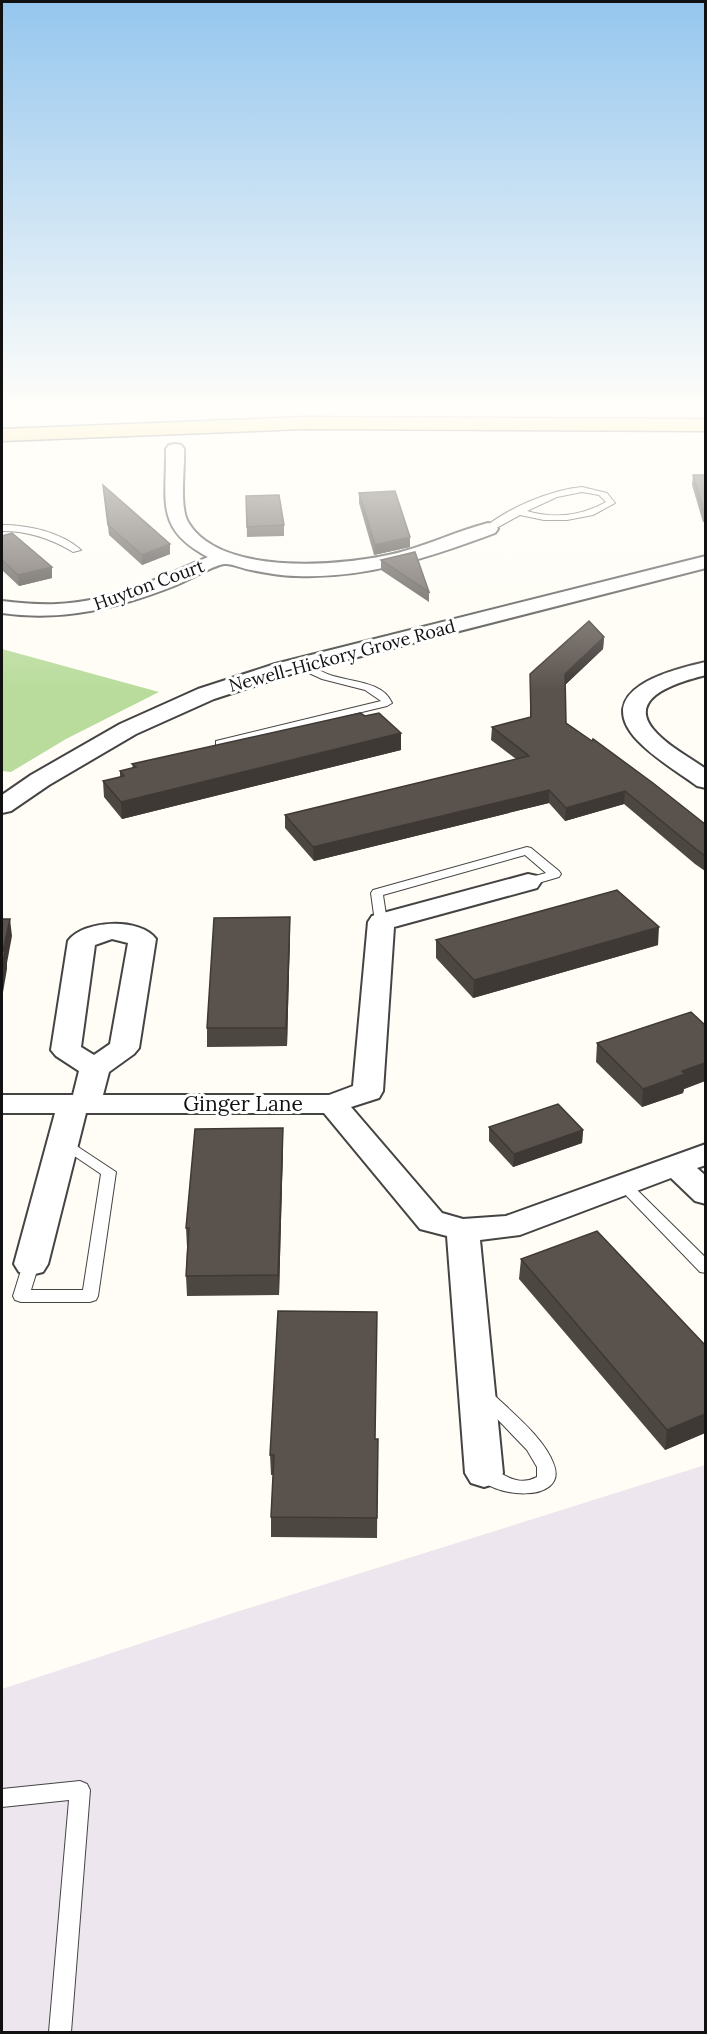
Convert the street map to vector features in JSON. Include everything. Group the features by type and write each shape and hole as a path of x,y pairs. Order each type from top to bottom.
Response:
{"street":[{"path":"176,500 177,517 191,537 224,557 280,569 356,568 424,553 488,529"},
{"name":"Huyton Court","path":"2,607 34,611 90,608 124,598 224,557"},
{"name":"Newell-Hickory Grove Road","path":"2,806 81,756 154,716 215,691 300,664 705,562"},
{"path":"705,668 654,684 641,694 634,706 634,717 638,727 646,736 705,781"},
{"path":"332,1104 368,1091 381,922 528,882"},
{"path":"30,1264 63,1142 95,1068"},
{"name":"Ginger Lane","path":"2,1104 332,1104 431,1221 463,1230"},
{"path":"484,1473 463,1230 509,1227 705,1154"},
{"path":"675,1165 705,1194"}],"lane":[{"path":"488,529 540,500"},
{"path":"521,512 541,519 564,518 599,510 611,503 610,500"},
{"path":"2,528 39,532 56,538 76,550"},
{"path":"220,743 387,703 373,690 326,677 300,664"},
{"path":"30,1264 21,1296 90,1296 109,1172 63,1142"},
{"path":"623,1184 705,1268"},
{"path":"477,1388 532,1445 546,1466 546,1480 536,1487 513,1488 496,1483 484,1473"},
{"path":"2,1798 80,1790 60,2032"}],"shaded area":[{"path":"705,1465 705,2032 2,2032 2,1689 230,1614"}],"green space":[{"path":"2,649 159,692 66,739 11,772 2,771"}],"building":[{"path":"105,500 120,500 170,544 142,555 108,525"},
{"path":"246,500 280,500 284,525 247,527"},
{"path":"361,500 398,500 410,537 375,545"},
{"path":"700,500 705,500 704,512"},
{"path":"12,533 52,567 18,575 2,560 2,536"},
{"path":"415,552 429,592 381,560"},
{"path":"589,621 604,637 565,674 566,723 592,741 593,739 705,824 705,856 625,791 566,808 549,790 313,847 285,815 529,756 492,727 531,717 530,674"},
{"path":"360,713 365,716 379,713 401,733 121,802 103,781 124,776 120,771 136,767 132,764"},
{"path":"617,890 659,927 474,980 436,940"},
{"path":"290,917 286,1028 207,1028 214,918"},
{"path":"2,919 10,919 3,951 5,951 2,970"},
{"path":"691,1012 705,1025 705,1063 682,1071 685,1074 643,1089 597,1043"},
{"path":"558,1104 583,1130 514,1154 489,1127"},
{"path":"283,1128 278,1275 186,1276 189,1228 186,1228 195,1129"},
{"path":"597,1231 705,1345 705,1414 667,1430 521,1259"},
{"path":"278,1311 377,1312 375,1439 378,1439 377,1518 271,1517 274,1455 270,1455"}]}
